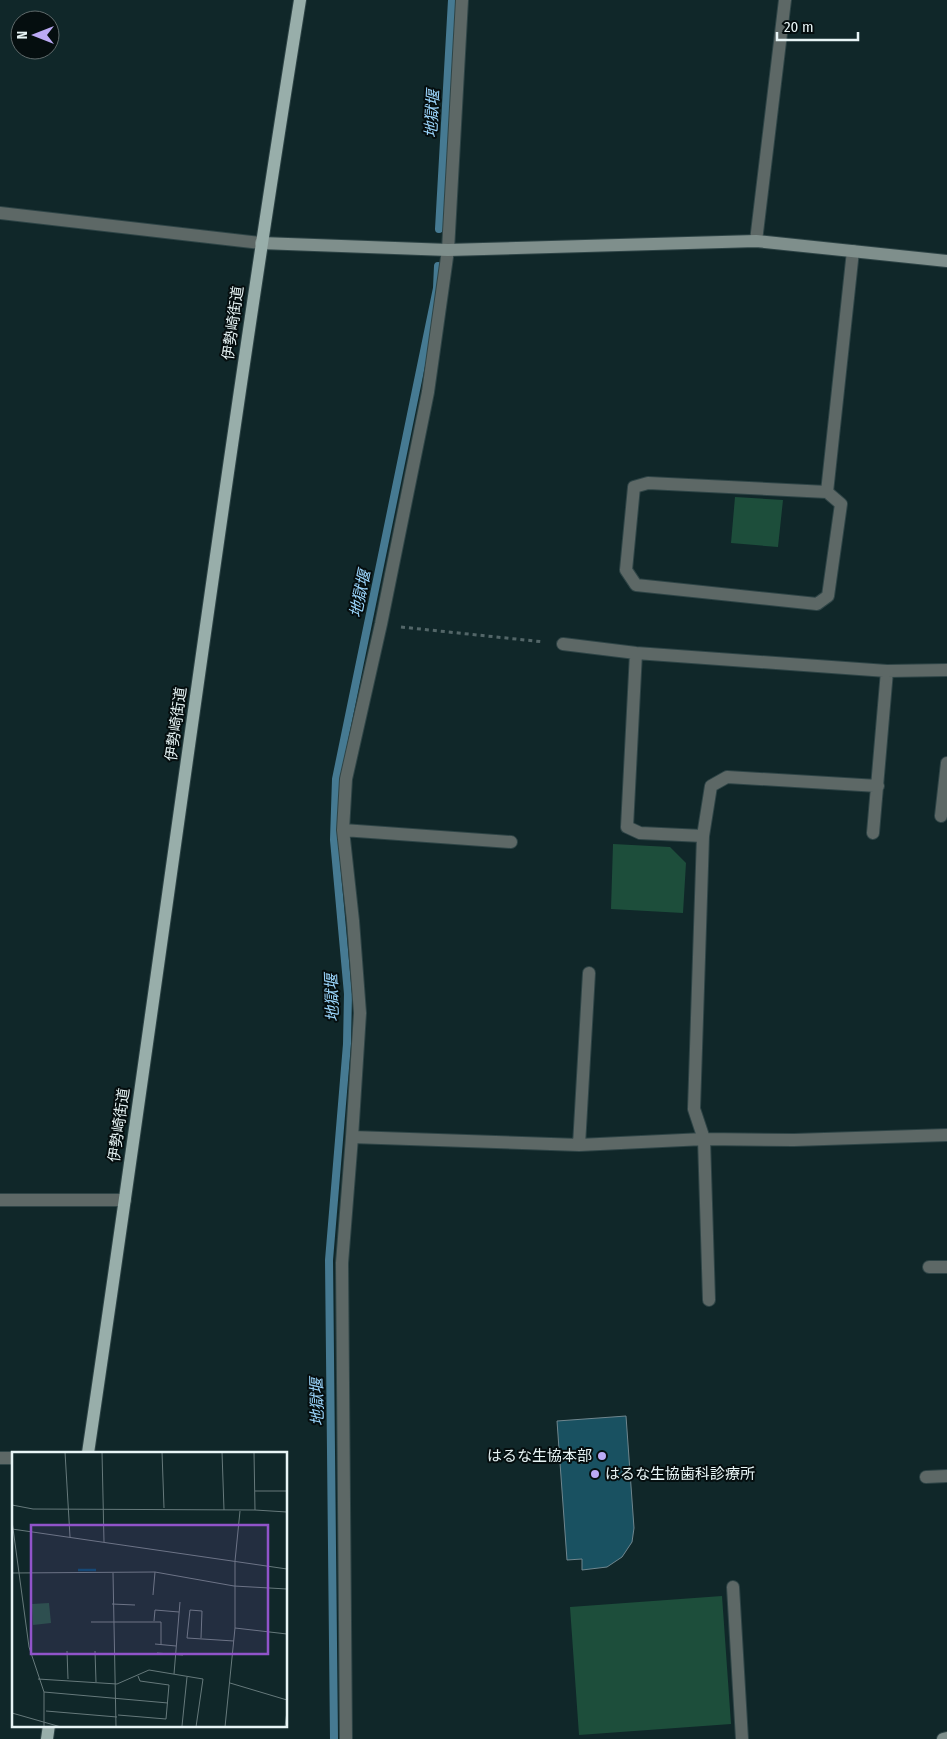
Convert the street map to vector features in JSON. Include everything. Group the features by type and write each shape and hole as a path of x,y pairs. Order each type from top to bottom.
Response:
{"main road":[{"name":"伊勢崎街道","path":"88,1452 261,243 300,0"},
{"path":"47,1739 49,1726"}],"street":[{"path":"346,1739 342,1263 360,1013 353,921 343,830 346,779 381,624 428,392 448,250 462,0"},
{"path":"756,241 785,0"},
{"path":"0,213 261,243 448,250 756,241 947,261"},
{"path":"827,492 853,251"},
{"path":"648,482 827,492 841,504 828,596 817,604 636,584 626,570 634,486 648,482"},
{"path":"563,644 636,654 887,671 947,670"},
{"path":"636,654 627,826 640,833 703,836"},
{"path":"873,833 887,671"},
{"path":"941,816 947,763"},
{"path":"709,1300 704,1139 694,1109 703,836 711,786 727,777 878,786"},
{"path":"343,830 511,842"},
{"path":"579,1146 589,973"},
{"path":"352,1137 579,1146 704,1139 794,1140 947,1135"},
{"path":"0,1200 125,1200"},
{"path":"929,1267 947,1266"},
{"path":"926,1477 947,1476"},
{"path":"733,1587 742,1739"},
{"path":"943,1739 947,1738"}],"path":[{"path":"381,624 563,644"}],"green space":[{"path":"735,497 783,500 778,547 731,543"},
{"path":"613,844 670,847 686,863 683,913 611,909"},
{"path":"722,1596 731,1724 579,1735 570,1607"}],"building":[{"name":"はるな生協歯科診療所","path":"626,1416 634,1528 632,1542 622,1557 607,1567 582,1570 582,1559 567,1560 557,1421"}],"waterway":[{"name":"地獄堰","path":"439,229 452,0"},
{"name":"地獄堰","path":"334,1739 329,1260 347,1044 348,994 334,840 336,779 437,288 438,266"}],"place":[{"name":"はるな生協本部","path":"602,1456"},
{"name":"はるな生協歯科診療所","path":"595,1474"}]}
